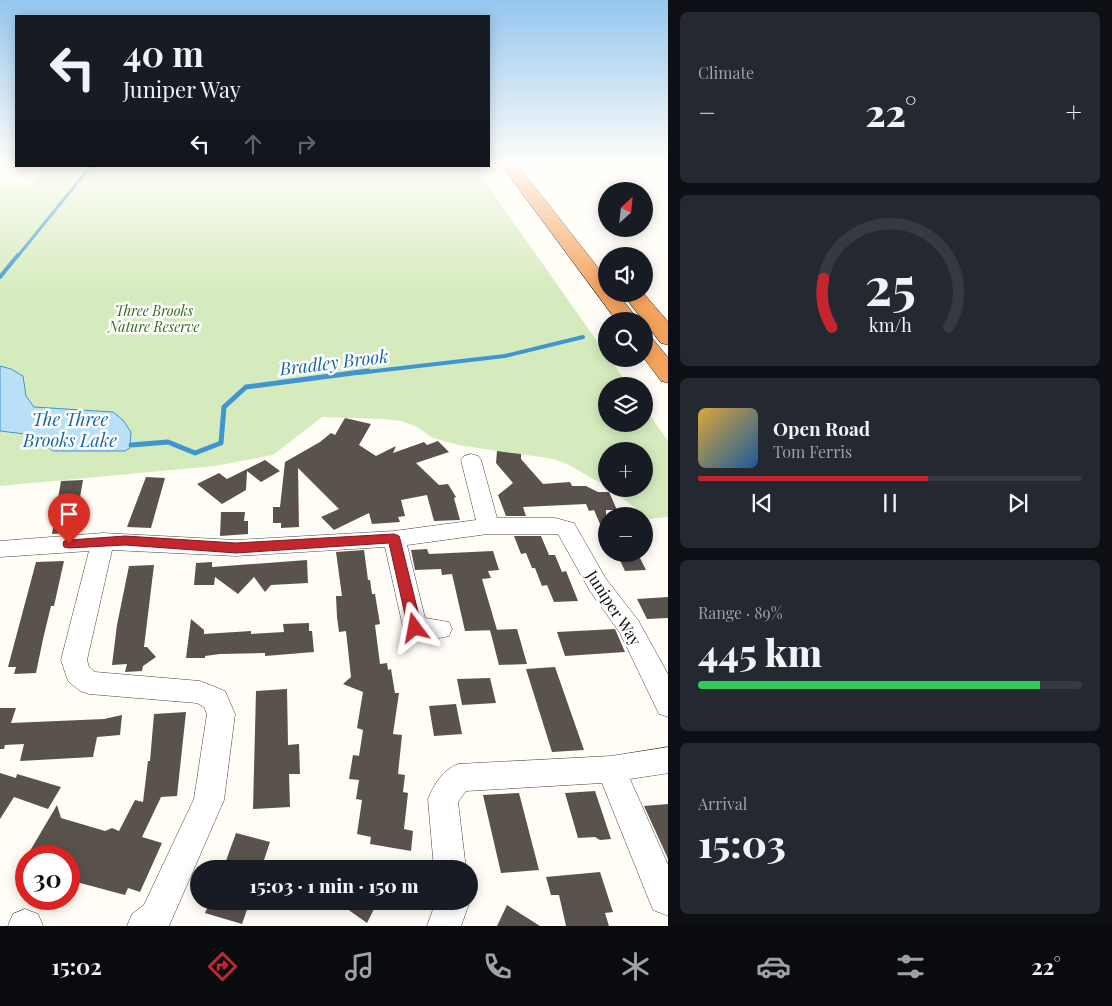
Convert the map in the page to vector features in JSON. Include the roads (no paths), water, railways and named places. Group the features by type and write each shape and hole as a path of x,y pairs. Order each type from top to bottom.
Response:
{"highway":[{"path":"543,206 598,281"},
{"path":"562,206 572,218"},
{"path":"639,302 668,338"},
{"path":"653,355 668,376"}],"street":[{"path":"471,460 488,526"},
{"name":"Juniper Way","path":"0,549 125,541 236,548 394,539 488,526 555,526 566,528 598,585 629,628 653,672 668,706"},
{"path":"394,539 415,628 440,629"},
{"path":"103,542 74,660 77,673 89,683 200,692 215,699 221,714 209,800 156,917 144,926"},
{"path":"449,860 443,799 458,778 611,769 668,760"},
{"path":"611,769 668,900"},
{"path":"444,926 450,910"}],"water":[{"name":"The Three Brooks Lake","path":"0,366 11,369 23,376 26,396 34,407 113,412 123,420 131,432 130,448 125,451 53,451 49,448 50,437 0,431"}],"waterway":[{"path":"17,257 58,206"},
{"path":"0,277 18,255"},
{"name":"Bradley Brook","path":"358,373 505,356 583,337"},
{"name":"Bradley Brook","path":"131,445 168,442 195,453 221,443 224,407 246,387 368,371"}],"park label":[{"name":"Three Brooks Nature Reserve","path":"154,320"}]}
